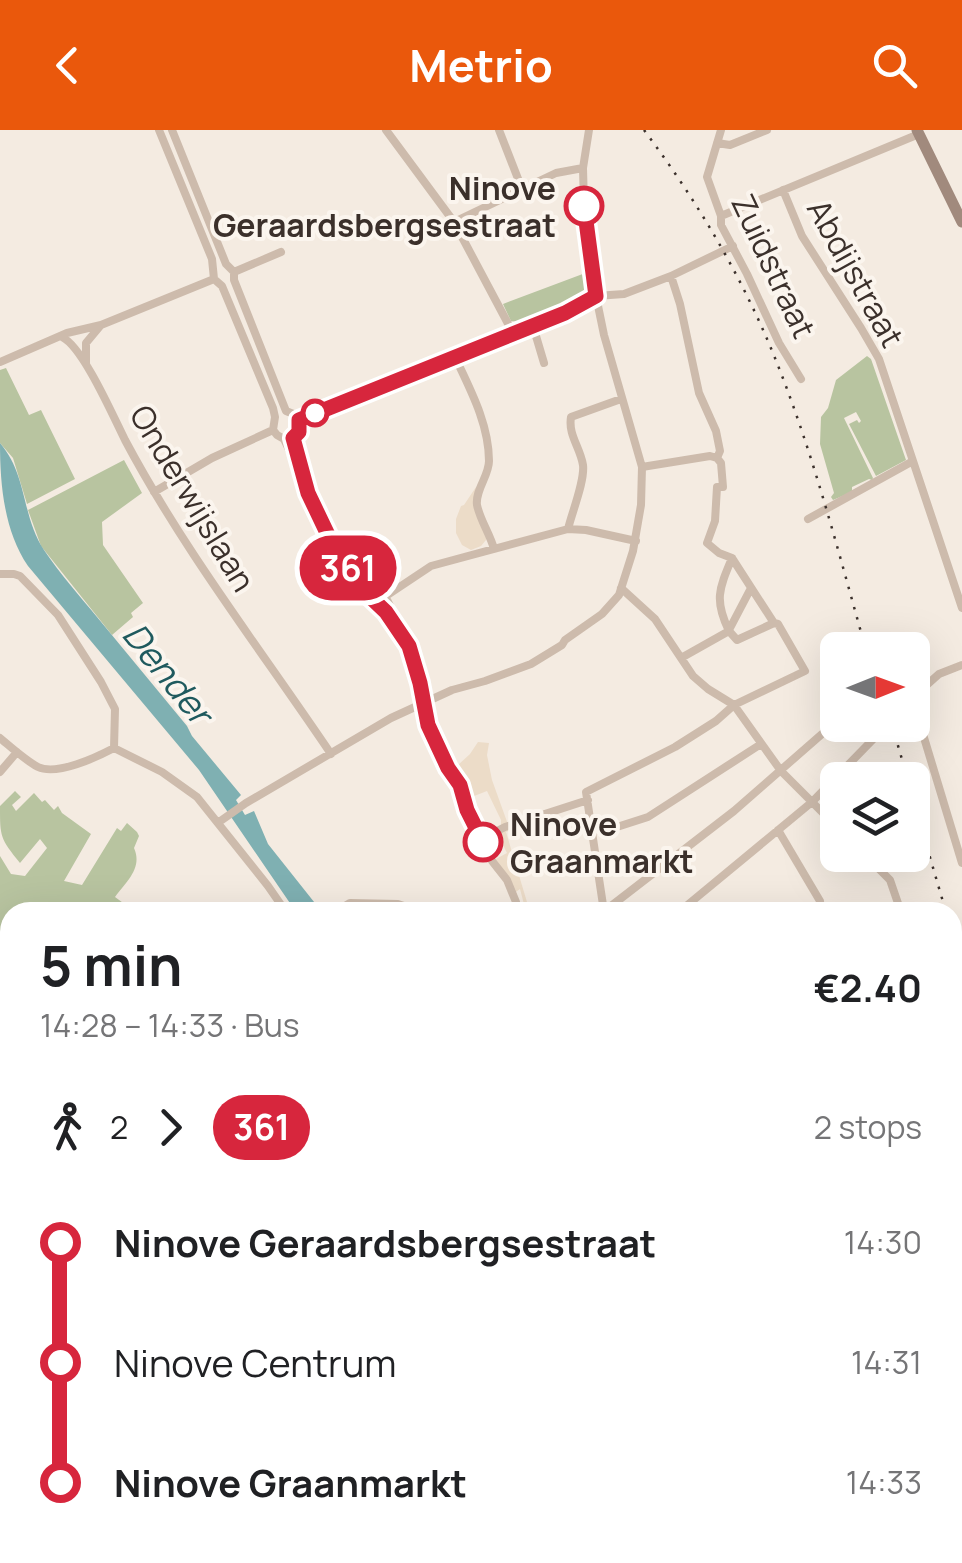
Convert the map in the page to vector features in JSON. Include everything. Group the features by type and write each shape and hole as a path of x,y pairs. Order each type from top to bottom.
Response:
{"main road":[{"path":"918,132 962,222"}],"street":[{"path":"159,130 275,417"},
{"path":"172,130 286,411 299,420 299,432 288,438 276,435 272,422 286,411"},
{"path":"386,130 454,222 513,333"},
{"path":"499,130 522,189"},
{"path":"224,818 389,719 452,690 531,664 608,608 621,588 636,541 642,467 596,296 582,168 588,130"},
{"path":"721,130 717,144 730,145 767,130"},
{"path":"722,216 918,132"},
{"name":"Zuidstraat","path":"717,144 707,180 722,216 720,225 801,379"},
{"path":"454,222 556,173 582,168"},
{"path":"186,195 196,190"},
{"name":"Abdijstraat","path":"783,190 802,236 879,359 962,608"},
{"path":"299,420 565,313 596,296 624,294 671,276 733,246"},
{"path":"222,286 281,252"},
{"path":"0,362 67,334 101,325 214,274 218,266 226,264"},
{"path":"671,276 699,393 716,430 720,450 717,458"},
{"path":"565,313 600,310"},
{"path":"86,363 86,343 101,325"},
{"path":"532,326 544,363"},
{"name":"Onderwijslaan","path":"62,337 70,341 86,363 154,492 331,754"},
{"path":"456,357 487,438 490,464 477,497 494,549"},
{"path":"568,530 583,465 570,417 621,399"},
{"path":"154,492 224,452 273,430"},
{"path":"288,438 329,537 365,592 398,627"},
{"path":"482,839 574,805 716,721 734,705 805,670 732,558 707,543 716,521 716,487 722,486 721,462 710,456 642,467"},
{"path":"808,519 914,462"},
{"path":"377,602 431,566 568,530 636,541"},
{"path":"732,558 718,596 729,630 737,640 774,623"},
{"path":"350,570 387,596 414,658 428,725 460,785 467,810 494,866 507,880 516,902"},
{"path":"0,574 14,574 27,584 58,615 87,658 115,709 114,748"},
{"path":"621,588 655,619 700,683 734,705 781,771 820,810"},
{"path":"680,658 729,630 751,588"},
{"path":"930,682 962,665"},
{"path":"616,902 734,811 820,736"},
{"path":"0,738 37,766 49,769 78,764 114,748 162,772 224,818 279,902"},
{"path":"691,902 812,802 870,742"},
{"path":"925,742 958,839 962,863"},
{"path":"594,831 648,817 761,744"},
{"path":"0,772 18,752"},
{"path":"587,796 603,902"},
{"path":"778,830 820,902"},
{"path":"882,872 890,880 898,902"}],"green space":[{"path":"588,272 591,293 511,321 503,304"},
{"path":"867,356 906,460 876,476 849,424 861,421 856,412 844,418 873,478 833,500 820,444 821,417 828,408 836,380"},
{"path":"6,368 29,415 41,410 75,479 27,504 13,458 0,443 0,370"},
{"path":"124,460 142,493 102,522 103,545 143,603 112,635 41,546 28,510"},
{"path":"15,791 21,797 12,805 16,811 34,793 54,810 58,806 91,834 64,881 82,885 117,828 121,831 127,823 139,836 134,848 135,868 115,897 122,902 0,902 0,856 11,874 25,876 47,848 40,839 20,863 1,831 0,806"}],"shaded area":[{"path":"476,487 475,499 486,540 471,550 462,545 456,533 456,519"},
{"path":"478,742 489,743 492,780 510,830 506,832 527,902 523,902 520,889 513,894 492,861 507,853 495,829 501,826 501,820 487,791 464,800 448,768 470,754"}],"water":[{"path":"0,443 15,469 31,523 44,550 241,795 236,800 245,815 254,811 268,844 314,902 289,902 199,770 28,566 13,538 1,475"}],"railway":[{"path":"644,130 718,242 764,332 814,469 861,632"},
{"path":"897,742 903,762"},
{"path":"930,857 943,902"}],"bus line":[{"name":"361","path":"483,842 460,785 428,725 409,646 386,612 365,592 329,537 308,493 293,438 299,432 299,420 590,301 596,296 584,206"}],"place":[{"name":"Ninove Geraardsbergsestraat","path":"584,206"},
{"name":"Ninove Graanmarkt","path":"483,842"}],"water label":[{"name":"Dender","path":"168,673"}]}
